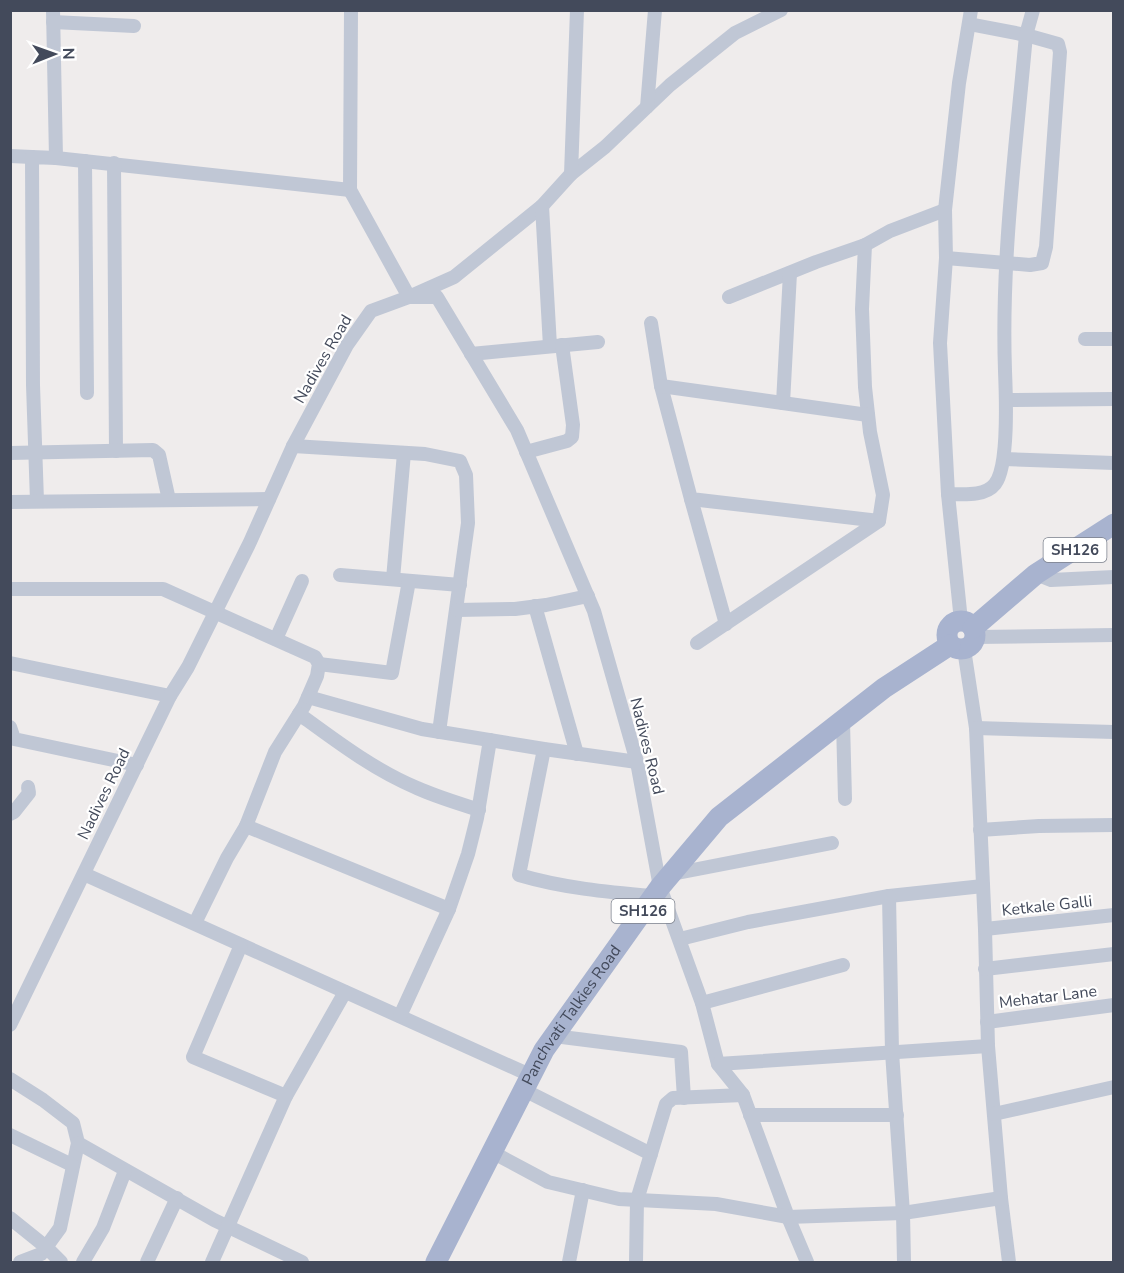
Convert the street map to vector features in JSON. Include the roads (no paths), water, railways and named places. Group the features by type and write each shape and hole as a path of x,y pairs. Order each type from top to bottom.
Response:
{"main road":[{"name":"SH126","path":"1036,574 1113,524"},
{"name":"Panchvati Talkies Road","path":"438,1262 544,1050 662,886 720,818 884,688 965,636 1036,574"}],"street":[{"path":"351,10 350,190 409,297 454,277 542,206 571,174 604,147 670,85 735,33 781,10"},
{"path":"571,174 577,10"},
{"path":"646,107 655,10"},
{"path":"948,494 985,492 995,484 1004,459 1005,262 1026,34 1033,10"},
{"path":"56,158 53,16 134,26"},
{"path":"946,258 1030,265 1042,263 1046,247 1060,52 1058,44 970,17 959,83 945,210 946,258 940,343 948,494 976,728 988,1046 1001,1198 1010,1263"},
{"path":"10,156 86,161 350,190"},
{"path":"32,157 34,453 37,501"},
{"path":"86,161 87,393"},
{"path":"114,164 116,451"},
{"path":"526,452 567,441 572,437 573,425 556,346 542,206"},
{"path":"729,297 865,245 891,231 945,210"},
{"path":"697,643 879,521 883,495 868,415 862,309 865,245"},
{"path":"783,403 790,273"},
{"name":"Nadives Road","path":"11,1024 170,696 188,667 293,446 347,345 371,311 409,297 437,297 518,430 588,596 637,762 662,886 702,1003 718,1064"},
{"path":"651,323 662,386 726,624"},
{"path":"1085,339 1113,339"},
{"path":"471,354 598,342"},
{"path":"662,386 868,415"},
{"path":"1006,400 1113,399"},
{"path":"293,446 425,454 460,461 466,475 468,523 439,732"},
{"path":"10,453 153,450 159,455 169,500"},
{"path":"393,579 404,453"},
{"path":"1004,459 1113,463"},
{"path":"10,502 269,499"},
{"path":"691,499 879,521"},
{"path":"1036,574 1051,580 1113,577"},
{"path":"340,575 460,585"},
{"path":"276,639 302,581"},
{"path":"319,664 392,673 409,581"},
{"path":"10,589 163,589 315,657 319,664 317,676 308,697 275,752 246,826 227,858 195,923"},
{"path":"457,609 515,609 588,596"},
{"path":"535,606 577,754"},
{"path":"965,636 1113,635"},
{"path":"10,663 170,696"},
{"path":"308,697 422,729 637,762"},
{"path":"299,714 388,774 417,789 478,810"},
{"path":"843,722 845,800"},
{"path":"10,727 14,739 137,765"},
{"path":"976,728 1113,732"},
{"path":"400,1016 449,909 468,854 490,740"},
{"path":"544,749 519,875 573,888 662,886 832,843"},
{"path":"10,814 29,793 28,787"},
{"path":"980,830 1113,825"},
{"path":"246,826 449,909"},
{"path":"84,874 400,1016 528,1083 651,1154"},
{"path":"680,939 748,922 889,896 982,886"},
{"path":"889,896 892,1052 903,1213 904,1263"},
{"name":"Ketkale Galli","path":"985,929 1113,915"},
{"path":"241,945 193,1057 286,1096"},
{"path":"985,969 1113,954"},
{"path":"702,1003 843,966"},
{"path":"212,1263 286,1096 345,992"},
{"name":"Mehatar Lane","path":"987,1022 1113,1005"},
{"path":"555,1036 681,1052 684,1098"},
{"path":"718,1064 988,1046"},
{"path":"718,1064 743,1095 807,1263"},
{"path":"10,1079 43,1100 73,1124 78,1143 60,1228 41,1254 20,1263"},
{"path":"994,1114 1113,1088"},
{"path":"636,1263 637,1200 666,1104 673,1098 743,1095"},
{"path":"750,1115 897,1115"},
{"path":"10,1135 72,1165"},
{"path":"78,1143 125,1171 302,1263"},
{"path":"492,1152 548,1182 620,1199 716,1204 788,1216 903,1213 1001,1198"},
{"path":"83,1263 103,1228 125,1171"},
{"path":"568,1263 583,1190"},
{"path":"147,1263 177,1198"},
{"path":"10,1218 46,1247 61,1263"}]}
